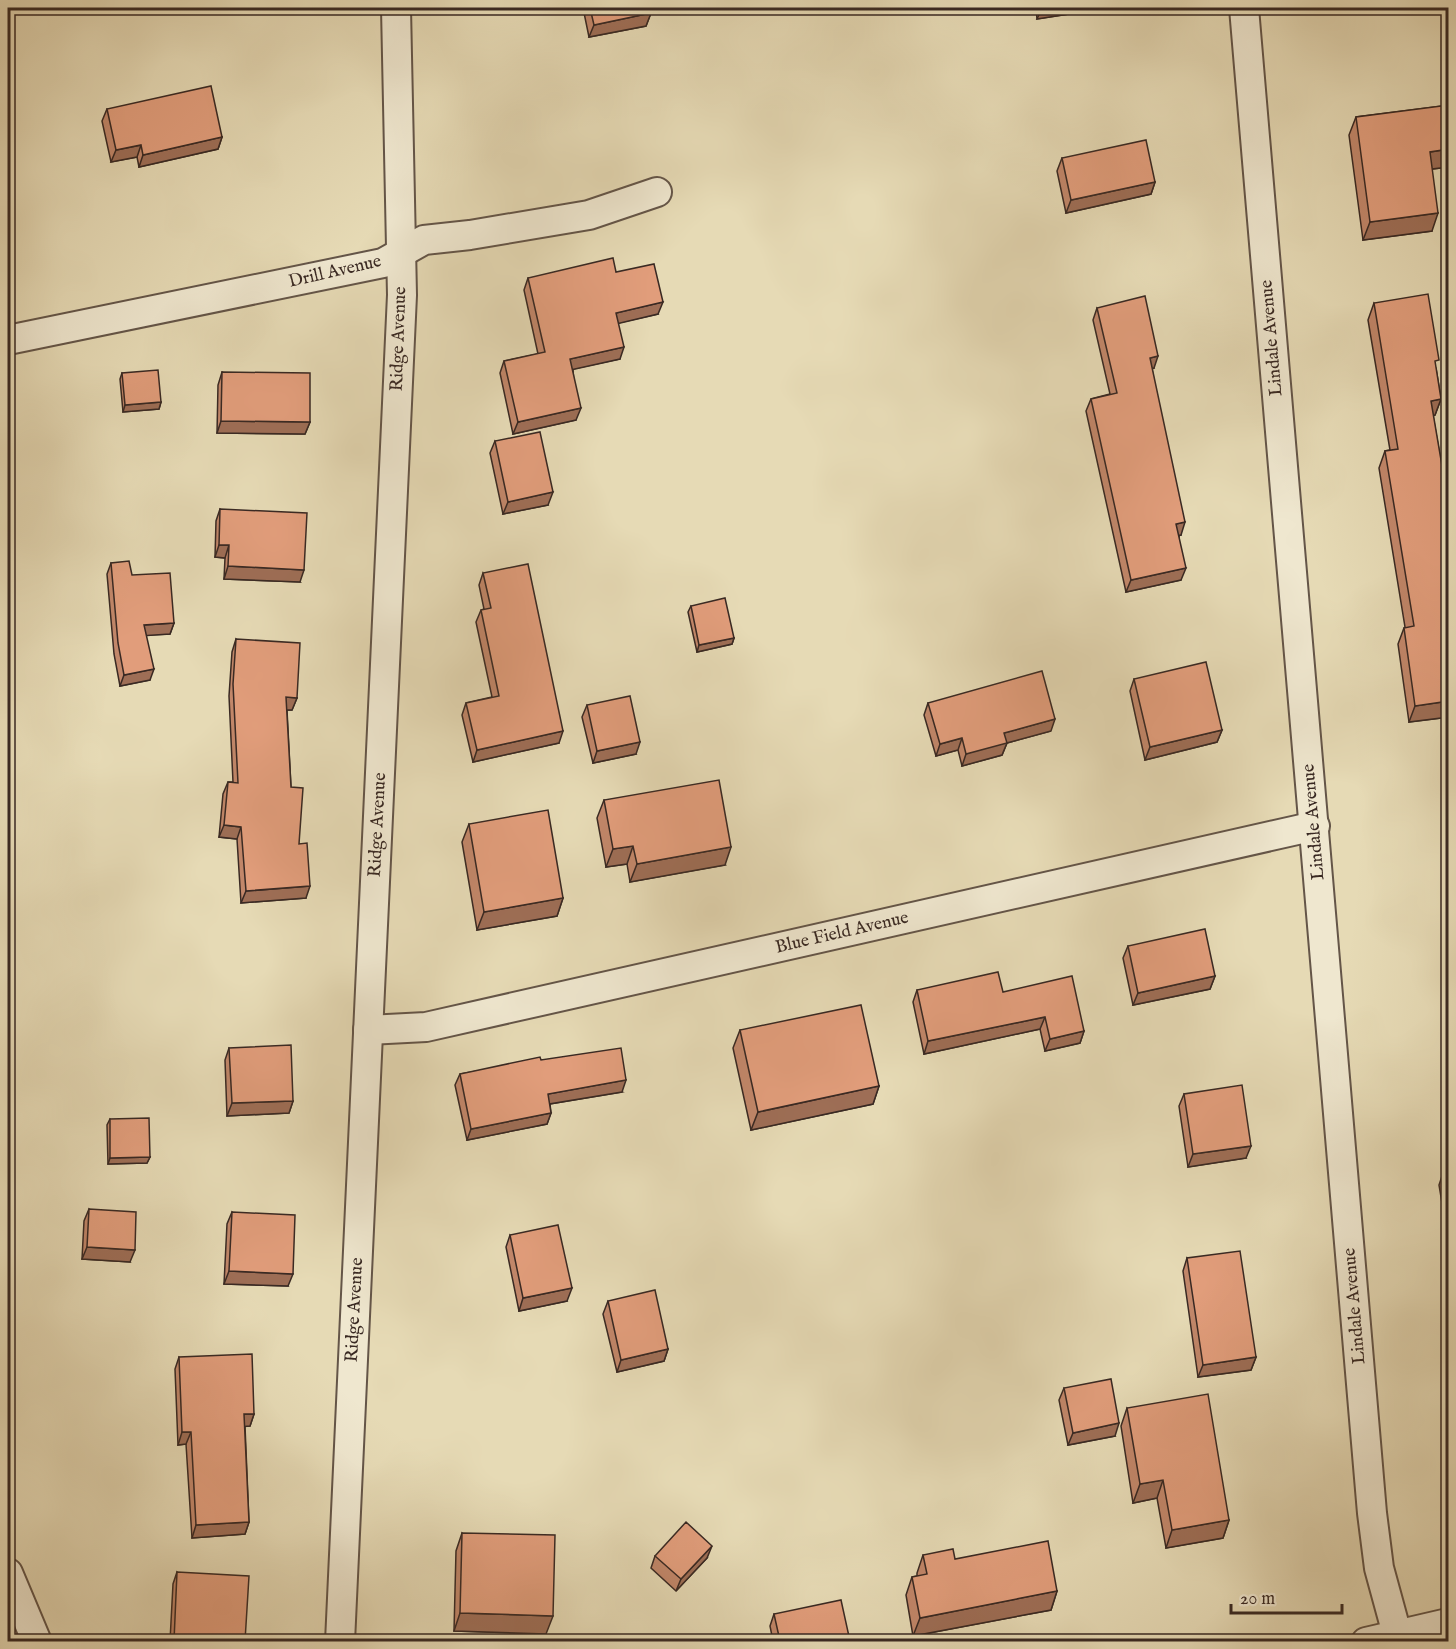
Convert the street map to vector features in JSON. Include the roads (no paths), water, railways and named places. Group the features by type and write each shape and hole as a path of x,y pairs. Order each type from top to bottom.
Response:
{"street":[{"name":"Ridge Avenue","path":"340,1641 391,559 401,253 396,8"},
{"name":"Lindale Avenue","path":"1244,8 1372,1513 1380,1568 1397,1634"},
{"name":"Drill Avenue","path":"8,340 383,263 424,240 470,235 589,214 657,192"},
{"name":"Blue Field Avenue","path":"368,1030 426,1027 1315,826"},
{"path":"8,1574 37,1641"},
{"path":"1366,1641 1449,1623"}]}
